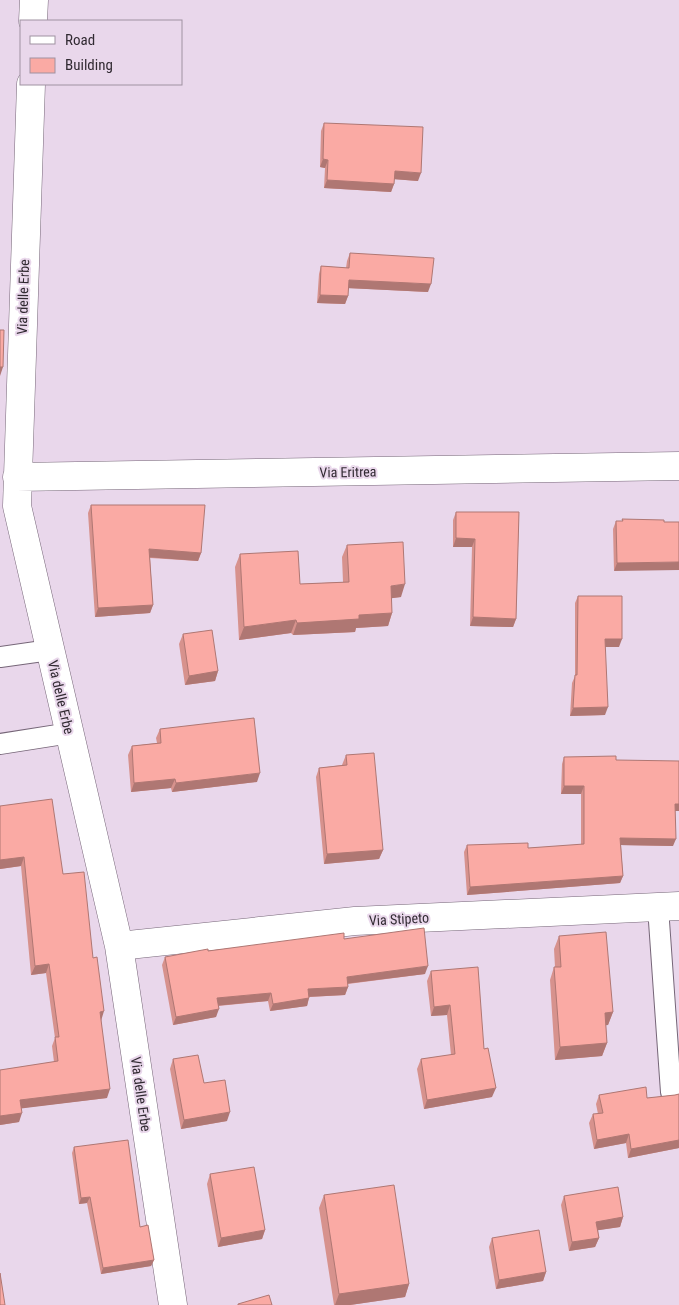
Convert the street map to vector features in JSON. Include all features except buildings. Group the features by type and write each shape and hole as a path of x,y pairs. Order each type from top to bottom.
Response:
{"street":[{"path":"33,20 34,0"},
{"name":"Via delle Erbe","path":"31,85 16,506 119,946 173,1305"},
{"name":"Via Eritrea","path":"17,478 679,466"},
{"name":"Via Stipeto","path":"119,946 355,921 669,907"}],"lane":[{"path":"0,657 50,650"},
{"path":"0,744 70,733"},
{"path":"669,907 671,1092"}]}
